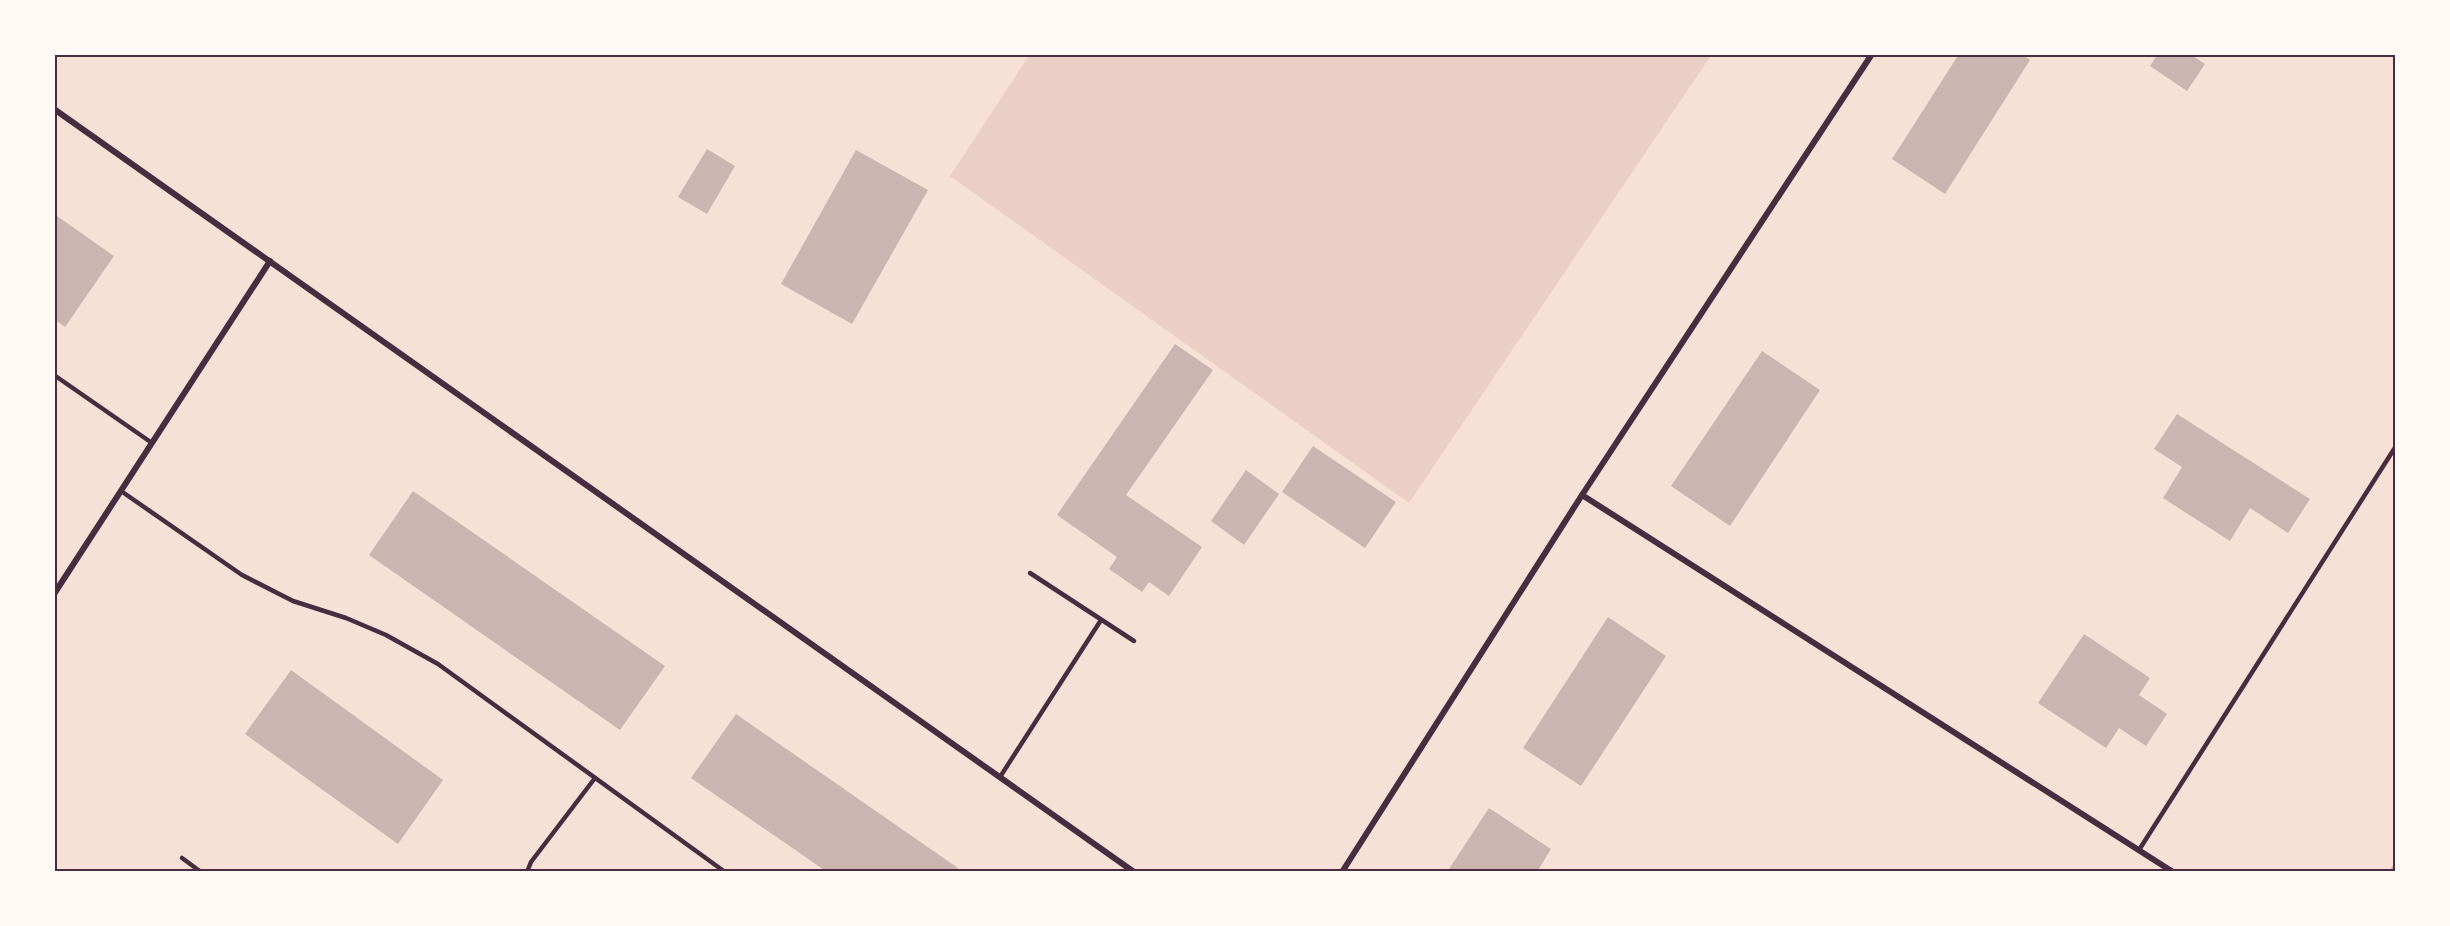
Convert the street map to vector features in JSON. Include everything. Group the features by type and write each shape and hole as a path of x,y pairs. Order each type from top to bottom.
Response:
{"street":[{"path":"1342,872 1582,495 1872,54"},
{"path":"54,109 1134,872"},
{"path":"54,594 270,261"},
{"path":"1582,495 2173,872"}],"lane":[{"path":"54,375 152,443"},
{"path":"2139,850 2396,446"},
{"path":"121,491 242,574 294,601 346,618 386,635 438,664 725,872"},
{"path":"1030,573 1134,641"},
{"path":"1000,777 1101,620"},
{"path":"527,872 531,862 595,778"},
{"path":"182,858 201,872"}],"shaded area":[{"path":"1030,54 1712,54 1409,503 950,176"}],"building":[{"path":"1959,54 2021,54 2030,60 1945,194 1892,159"},
{"path":"2158,54 2190,54 2205,64 2187,91 2150,66"},
{"path":"707,149 735,166 707,214 678,197"},
{"path":"856,150 928,190 852,324 781,284"},
{"path":"54,214 114,256 65,327 54,319"},
{"path":"1175,344 1213,370 1126,495 1202,547 1169,596 1149,582 1142,592 1109,569 1117,557 1057,515"},
{"path":"1762,351 1820,390 1730,526 1671,486"},
{"path":"2177,414 2310,499 2288,533 2250,508 2230,541 2163,498 2182,467 2154,449"},
{"path":"1313,446 1396,502 1365,548 1282,492"},
{"path":"1246,470 1279,494 1244,545 1211,521"},
{"path":"413,491 665,666 620,730 369,555"},
{"path":"1608,617 1666,656 1581,786 1523,748"},
{"path":"2084,634 2150,678 2139,695 2167,714 2146,746 2119,728 2106,748 2038,703"},
{"path":"291,670 443,780 398,844 245,734"},
{"path":"736,714 958,868 955,872 827,872 691,778"},
{"path":"1489,808 1551,849 1537,872 1447,872"},
{"path":"2396,860 2396,872 2389,872"}]}
